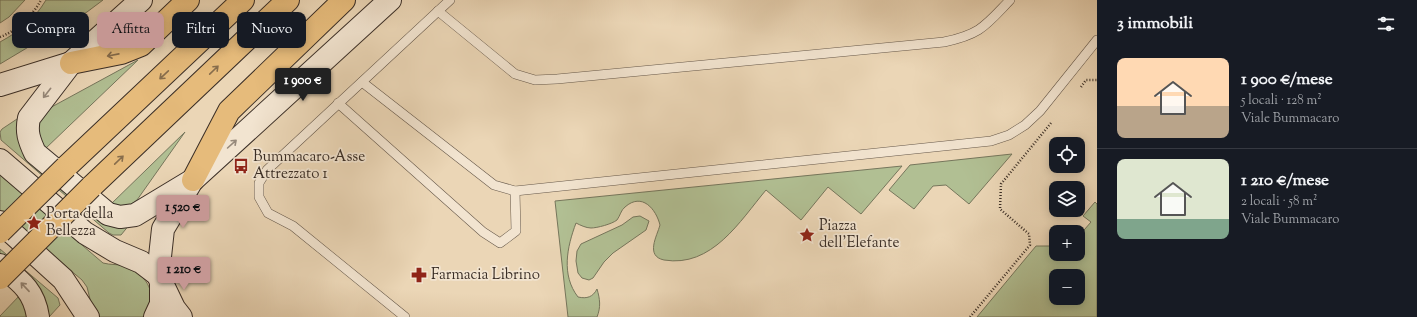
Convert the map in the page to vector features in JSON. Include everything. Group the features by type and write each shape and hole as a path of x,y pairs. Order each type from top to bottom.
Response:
{"main road":[{"path":"141,0 71,63 29,118 27,129 29,140 35,153 108,214 120,218 135,215 193,180 390,0"},
{"path":"0,85 71,63 121,53 141,45 188,0"},
{"path":"0,232 66,167 243,0"},
{"path":"0,278 91,187 288,0"},
{"path":"155,317 161,304 160,278 163,229 193,180 229,111 344,0"},
{"path":"0,160 85,233 115,251 141,262 160,278 174,308 181,317"},
{"path":"0,222 63,278 88,317"},
{"path":"0,265 27,288 36,303 38,317"}],"lane":[{"path":"401,316 294,226 268,213 259,197 259,183 267,170 450,0"},
{"path":"438,11 515,74 535,80 542,80 944,42 965,38 983,28 1010,0"},
{"path":"362,82 494,185 515,191 991,141 1010,135 1025,125 1040,111 1097,40"},
{"path":"338,103 483,232 500,243 516,232 515,191"}],"path":[{"path":"0,37 7,35 34,12 41,0"},
{"path":"1076,93 1086,80 1097,80"},
{"path":"970,317 1030,245 1029,234 1000,209 1001,184 1056,117"}],"green space":[{"path":"0,0 25,0 12,12 9,17 0,23"},
{"path":"46,0 103,0 87,12 38,12"},
{"path":"12,35 12,48 27,48 0,64 0,42"},
{"path":"138,60 45,149 38,129 42,116 46,110"},
{"path":"23,115 19,130 130,224 121,235 113,235 109,233 1,140 0,132 2,129"},
{"path":"185,132 137,200 126,208 110,205"},
{"path":"1012,154 969,204 946,185 933,186 914,209 889,190 910,165"},
{"path":"902,166 861,214 828,187 801,220 766,190 735,228 723,240 711,250 697,257 681,261 664,260 658,258 655,254 654,245 660,225 652,208 642,202 637,201 631,203 624,208 617,220 604,226 589,228 576,223 568,251 567,261 569,280 578,297 589,297 594,294 597,289 600,306 597,317 568,317 555,201"},
{"path":"0,175 103,263 125,266 140,275 149,287 151,294 151,301 143,317 98,317 91,303 87,287 82,280 0,211"},
{"path":"1095,202 1097,204 1097,317 977,317 1036,246 1049,246 1049,261 1085,261 1085,229 1091,222 1084,217 1085,214"},
{"path":"640,216 649,221 646,230 613,253 604,262 593,278 589,280 582,278 578,273 576,261 577,251 581,244 622,225 633,217"},
{"path":"0,249 58,298 60,305 49,317 46,317 0,255"},
{"path":"21,294 30,317 0,317 0,316"}],"place":[{"name":"Bummacaro-Asse Attrezzato 1","path":"241,166"},
{"name":"Porta della Bellezza","path":"34,223"},
{"name":"Piazza dell'Elefante","path":"807,235"},
{"name":"Farmacia Librino","path":"419,275"}]}
